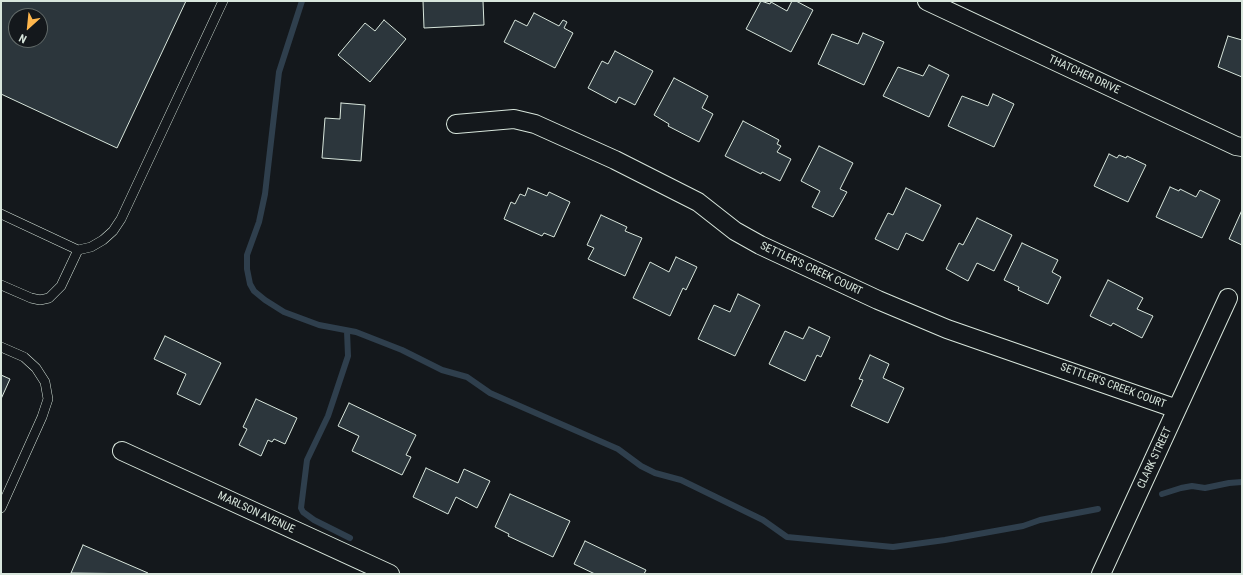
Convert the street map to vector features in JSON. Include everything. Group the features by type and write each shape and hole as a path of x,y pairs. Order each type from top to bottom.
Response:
{"street":[{"name":"THATCHER DRIVE","path":"927,1 1229,143 1242,147"},
{"name":"SETTLER'S CREEK COURT","path":"456,124 514,119 535,124 616,160 698,202 735,231 760,245 878,300 947,329 1177,409"},
{"name":"CLARK STREET","path":"1101,574 1228,298"},
{"name":"MARLSON AVENUE","path":"122,451 390,574"}],"lane":[{"path":"1,214 78,250 91,247 103,240 113,231 121,219 223,1"},
{"path":"1,285 31,298 40,300 49,298 61,286 78,250"},
{"path":"1,347 24,357 36,368 45,382 48,399 42,417 1,508"}],"building":[{"path":"1,1 186,1 117,148 1,94"},
{"path":"423,1 483,1 484,25 424,28"},
{"path":"761,1 770,4 771,2 787,11 792,1 796,1 813,10 791,52 746,29"},
{"path":"534,13 559,26 563,20 567,22 564,28 573,33 555,68 504,42 515,20 527,26"},
{"path":"384,20 406,39 370,82 338,55 365,23 375,31"},
{"path":"863,33 884,42 864,85 818,64 832,34 858,44"},
{"path":"1228,36 1242,40 1242,77 1218,67"},
{"path":"615,51 653,71 635,105 619,97 616,103 588,88 602,61 608,64"},
{"path":"929,65 949,75 929,117 883,96 898,67 923,76"},
{"path":"674,78 708,96 702,108 713,114 699,142 668,126 669,124 654,115"},
{"path":"993,94 1014,104 994,147 948,126 962,96 988,106"},
{"path":"341,103 365,105 361,161 322,158 325,118 340,119"},
{"path":"743,121 779,140 777,144 781,146 777,152 791,159 780,181 762,172 761,174 725,156"},
{"path":"819,146 853,163 840,189 847,192 833,217 812,207 820,191 801,181"},
{"path":"1109,154 1117,158 1119,155 1126,158 1127,156 1146,165 1128,202 1094,186"},
{"path":"1170,187 1179,191 1180,189 1196,197 1200,190 1220,200 1202,238 1156,217"},
{"path":"528,188 547,196 549,192 570,202 554,237 544,233 542,236 504,219 511,202 515,204 520,194 525,196"},
{"path":"906,188 941,205 923,241 906,233 898,250 875,239 888,213 893,215"},
{"path":"1242,210 1242,245 1229,239"},
{"path":"601,215 627,227 625,231 642,238 625,276 588,259 594,248 587,245"},
{"path":"977,218 1012,235 994,271 977,263 968,281 946,269 959,243 963,245"},
{"path":"1022,243 1058,260 1052,272 1061,277 1048,304 1018,290 1019,287 1004,280"},
{"path":"676,257 697,267 686,290 683,288 670,316 633,298 650,262 669,272"},
{"path":"1108,280 1143,298 1137,309 1153,316 1142,338 1113,323 1111,326 1090,316"},
{"path":"738,294 760,305 735,356 698,339 714,305 730,312"},
{"path":"809,327 830,337 821,357 817,355 805,381 769,364 785,331 803,339"},
{"path":"165,336 221,363 200,405 177,394 186,374 154,359"},
{"path":"870,355 889,364 883,378 904,388 888,423 851,406 863,380 859,379"},
{"path":"1,375 10,379 1,399"},
{"path":"256,399 297,418 285,444 274,439 272,442 268,440 261,456 239,445 247,429 243,427"},
{"path":"349,403 416,435 406,455 411,457 402,475 352,451 359,436 338,426"},
{"path":"426,468 458,483 464,469 490,481 477,508 456,497 448,514 413,497"},
{"path":"510,494 570,521 553,557 508,536 509,534 495,527"},
{"path":"585,541 646,570 644,574 595,574 574,564"},
{"path":"83,545 148,573 148,574 71,573"}],"waterway":[{"path":"302,1 279,72 265,194 259,222 247,255 247,269 250,284 254,291 265,300 284,312 319,325 356,332 402,350 442,370 467,377 490,393 618,449 641,466 655,473 681,480 763,520 787,537 893,547 945,540 1023,526 1040,520 1098,509"},
{"path":"347,331 348,356 328,416 307,460 301,508 303,512 314,520 350,538"},
{"path":"1162,494 1192,486 1205,488 1242,482"}]}
